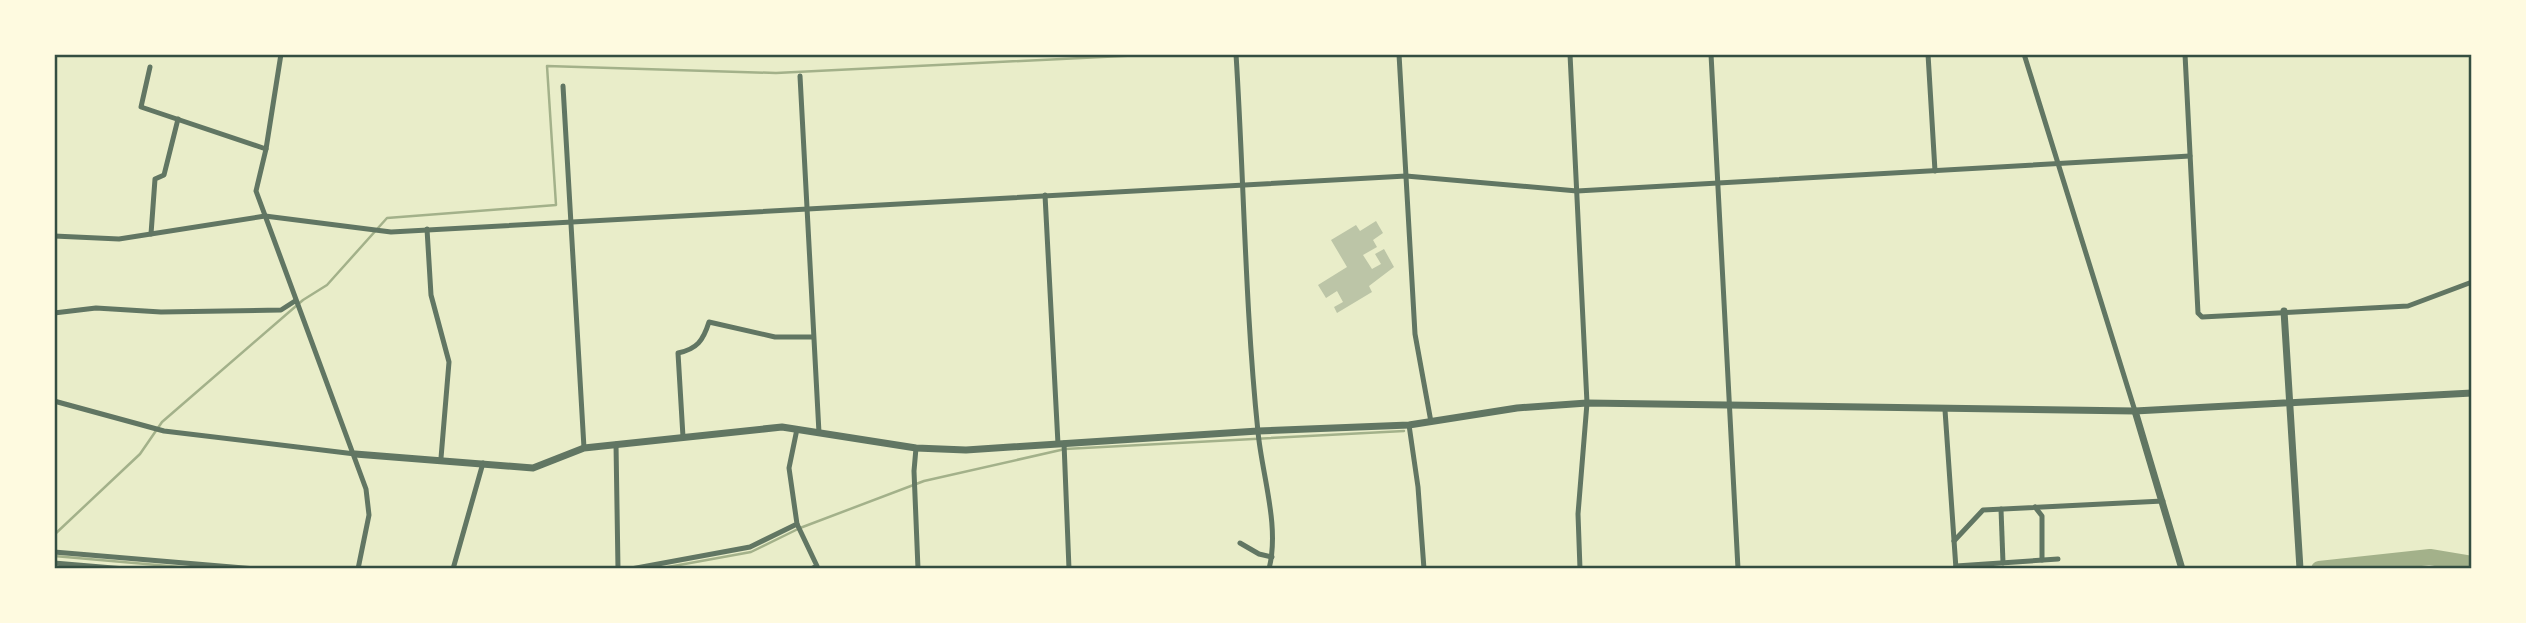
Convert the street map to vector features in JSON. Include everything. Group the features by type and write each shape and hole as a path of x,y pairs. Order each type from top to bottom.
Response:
{"street":[{"path":"281,54 266,149 256,191 366,489 369,516 358,569"},
{"path":"1236,54 1258,431 1272,557 1269,569"},
{"path":"1399,54 1415,334 1431,422"},
{"path":"1570,54 1587,403 1578,514 1580,569"},
{"path":"1711,54 1738,569"},
{"path":"1928,54 1935,171"},
{"path":"2024,54 2182,569"},
{"path":"2185,54 2198,313 2202,317 2408,306 2472,282"},
{"path":"150,67 141,107 266,149"},
{"path":"800,76 819,433"},
{"path":"563,86 584,449"},
{"path":"152,234 155,179 164,175 178,119"},
{"path":"54,236 119,239 265,216 387,231 1406,176 1577,191 2190,156"},
{"path":"1045,195 1065,456 1069,569"},
{"path":"427,229 431,295 449,362 440,458"},
{"path":"54,313 96,308 161,312 281,310 295,302"},
{"path":"2284,311 2300,565"},
{"path":"683,437 678,353 692,350 704,339 709,322 775,337 813,338"},
{"path":"54,401 163,430 355,454 440,458 533,468 584,449 782,427 916,447 966,450 1258,431 1409,425 1517,408 1587,403 2135,411 2472,393"},
{"path":"1945,410 1956,567 2058,559"},
{"path":"1409,425 1418,487 1424,569"},
{"path":"797,429 789,468 797,524 817,566 811,569"},
{"path":"616,444 618,569"},
{"path":"916,447 914,479 918,569"},
{"path":"453,569 484,463"},
{"path":"1954,541 1983,510 2163,501"},
{"path":"2035,507 2042,516 2042,560"},
{"path":"2001,509 2003,563"},
{"path":"631,569 750,547 797,524"},
{"path":"1240,543 1259,554 1272,557"},
{"path":"54,552 256,569"},
{"path":"54,563 125,569"}],"building":[{"path":"1376,221 1383,233 1373,240 1377,247 1363,255 1372,269 1381,264 1375,254 1384,249 1394,267 1369,286 1372,292 1337,313 1334,307 1343,302 1337,291 1326,298 1318,285 1347,267 1331,240 1356,225 1360,231"}],"waterway":[{"path":"54,535 140,454 162,422 303,300 327,285 387,218 556,205 547,66 776,73 1163,54"},
{"path":"657,569 751,552 800,528 924,481 1065,449 1404,431"},
{"path":"54,556 203,569"},
{"path":"2319,569 2430,557 2472,564"}]}
